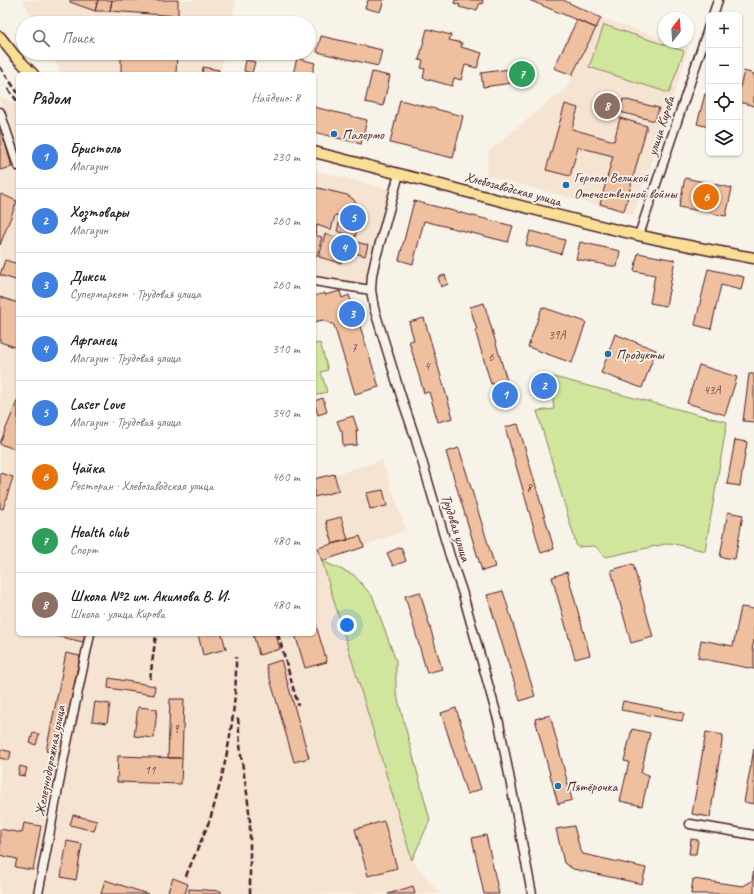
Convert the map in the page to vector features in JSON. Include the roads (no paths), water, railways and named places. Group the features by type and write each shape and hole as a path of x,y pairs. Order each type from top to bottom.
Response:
{"main road":[{"path":"0,37 16,58"},
{"path":"18,60 31,72"},
{"name":"Хлебозаводская улица","path":"316,153 639,235 696,248 754,258"}],"street":[{"path":"714,12 718,0"},
{"name":"улица Кирова","path":"639,235 706,35"},
{"path":"0,112 16,160"},
{"name":"Трудовая улица","path":"399,174 375,261 371,282 374,308 462,591 499,723 532,894"},
{"path":"316,281 371,290"},
{"name":"Железнодорожная улица","path":"38,894 64,757 90,636"},
{"path":"690,824 754,835"}],"railway":[{"path":"0,67 16,90"},
{"path":"8,89 16,99"},
{"path":"150,679 156,636"},
{"path":"279,636 298,705"},
{"path":"186,876 211,816 223,771 234,709 236,657"},
{"path":"238,718 241,756 250,821 250,894"}],"place":[{"name":"Health club","path":"522,74"},
{"name":"Школа №2 им. Акимова В. И.","path":"607,106"},
{"name":"Палермо","path":"334,134"},
{"name":"Героям Великой Отечественной войны","path":"566,185"},
{"name":"Чайка","path":"706,197"},
{"name":"Laser Love","path":"353,218"},
{"name":"Афганец","path":"344,248"},
{"name":"Дикси","path":"352,314"},
{"name":"Продукты","path":"608,354"},
{"name":"Хозтовары","path":"544,386"},
{"name":"Бристоль","path":"505,395"},
{"name":"Пятёрочка","path":"558,786"}]}
